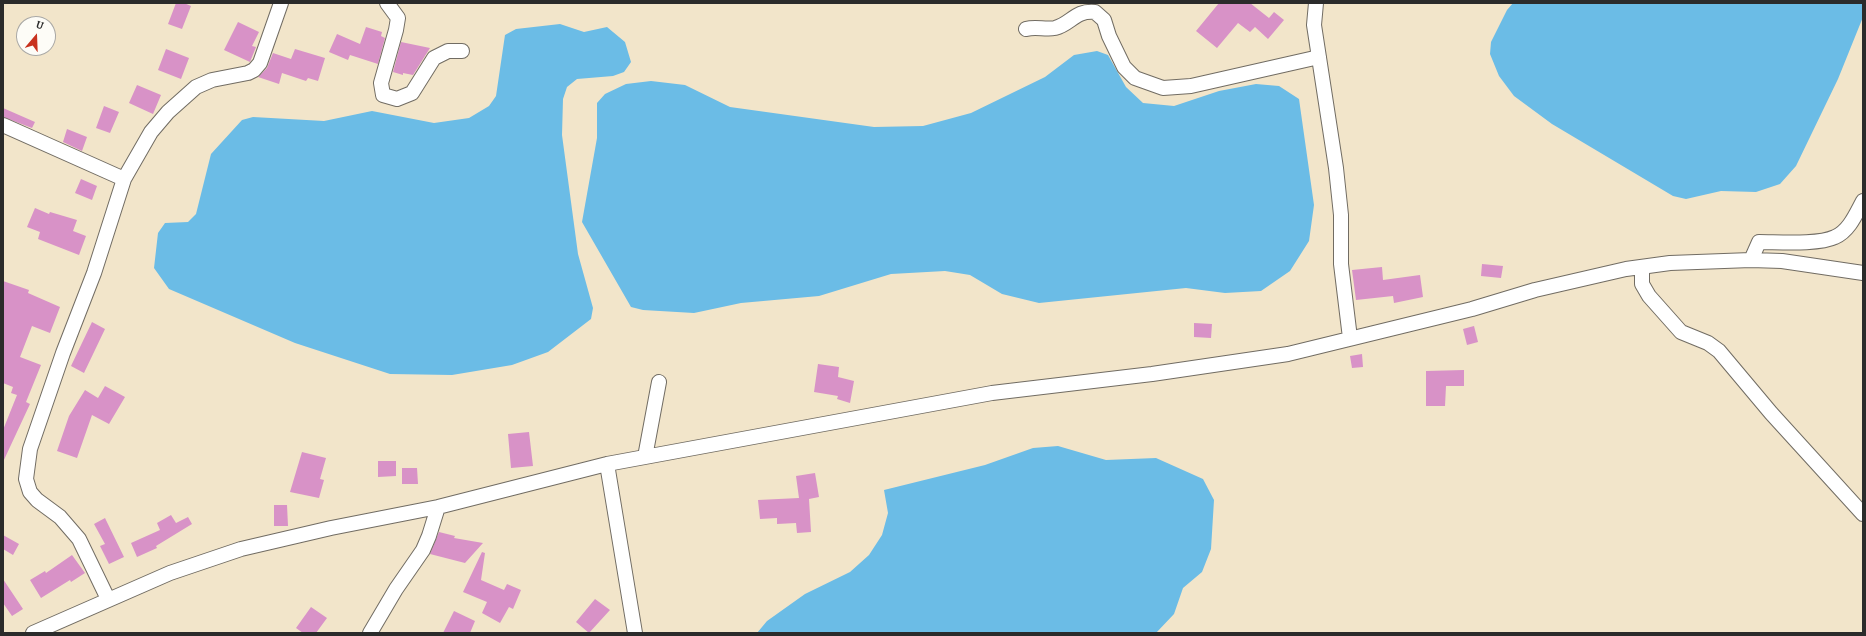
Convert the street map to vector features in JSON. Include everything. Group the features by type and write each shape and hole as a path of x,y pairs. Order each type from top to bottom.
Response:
{"street":[{"path":"108,599 79,539 60,517 33,496 26,479 30,449 63,353 94,273 124,179 151,132 184,97 196,87 212,80 236,76 254,70 260,63 281,3"},
{"path":"387,3 398,18 381,83 383,95 397,98 412,93 434,58 448,51 462,51"},
{"path":"1316,3 1314,25 1336,168 1341,215 1341,264 1350,338"},
{"path":"1026,28 1056,28 1083,12 1095,12 1104,20 1109,36 1124,67 1135,78 1163,88 1191,86 1319,57"},
{"path":"3,125 124,179"},
{"path":"1751,260 1759,242 1806,243 1836,237 1851,224 1863,201"},
{"path":"33,633 170,573 241,549 331,528 438,507 607,464 992,392 1152,374 1288,354 1472,309 1535,290 1642,266 1707,260 1751,260 1782,261 1863,273"},
{"path":"1642,266 1642,284 1649,296 1681,332 1708,343 1719,351 1771,414 1863,514"},
{"path":"645,457 659,382"},
{"path":"607,464 635,633"},
{"path":"370,633 396,589 423,550 438,507"}],"water":[{"path":"1513,3 1863,3 1863,17 1838,79 1796,166 1780,184 1756,192 1721,191 1686,199 1673,196 1552,124 1514,96 1499,76 1490,54 1491,42 1507,10"},
{"path":"560,24 584,32 607,27 625,42 631,62 624,72 613,76 577,79 567,87 563,99 562,135 578,254 593,308 591,319 548,352 512,365 452,375 390,374 295,343 169,289 154,268 158,233 165,223 188,222 196,214 211,154 242,120 253,117 324,121 372,111 434,123 469,118 489,106 496,96 505,35 516,29"},
{"path":"1097,51 1108,55 1126,87 1143,103 1174,106 1219,91 1256,84 1279,86 1299,99 1314,205 1309,241 1290,271 1261,291 1225,293 1186,288 1039,303 1002,294 970,275 945,271 891,274 819,296 741,303 694,313 643,310 631,307 582,222 597,138 597,103 605,94 626,84 651,81 685,85 730,107 874,127 923,126 971,113 1045,77 1074,55"},
{"path":"1058,446 1106,460 1156,458 1203,479 1214,500 1211,549 1202,572 1183,588 1174,614 1156,633 757,633 767,621 805,594 850,572 869,555 882,535 888,513 884,490 985,465 1033,448"}],"building":[{"path":"176,3 184,3 191,6 182,29 168,24"},
{"path":"1219,3 1250,3 1269,18 1274,12 1284,20 1268,39 1255,27 1250,32 1238,23 1217,48 1196,31"},
{"path":"238,22 259,32 252,46 256,47 250,62 224,50"},
{"path":"366,27 382,32 381,36 385,38 378,64 350,55 348,60 329,52 337,34 360,44"},
{"path":"401,42 430,48 413,75 403,73 403,75 393,72"},
{"path":"166,49 189,58 181,79 158,70"},
{"path":"295,49 325,58 318,81 308,78 306,81 282,73 279,84 258,77 267,68 273,53 291,59"},
{"path":"137,85 161,95 153,114 129,103"},
{"path":"104,106 119,112 110,133 96,128"},
{"path":"3,108 35,122 32,128 3,117"},
{"path":"67,129 87,137 82,151 63,142"},
{"path":"81,179 97,186 92,200 75,193"},
{"path":"35,208 49,214 50,212 77,220 73,231 86,236 79,255 38,239 40,232 27,227"},
{"path":"1482,264 1503,266 1501,278 1481,276"},
{"path":"1382,267 1383,280 1420,275 1423,297 1394,303 1393,296 1356,300 1352,270"},
{"path":"3,281 29,290 28,293 60,307 50,333 32,326 20,357 41,365 26,402 30,404 3,462 3,430 17,395 11,393 13,387 3,383"},
{"path":"92,322 105,329 84,373 71,366"},
{"path":"1194,323 1212,324 1211,338 1194,337"},
{"path":"1474,326 1478,342 1467,345 1463,329"},
{"path":"1362,354 1363,367 1352,368 1350,356"},
{"path":"818,364 839,367 838,377 854,381 850,403 837,399 838,396 814,392"},
{"path":"1464,370 1464,386 1446,386 1445,406 1426,406 1426,371"},
{"path":"105,386 125,397 109,424 92,415 77,458 57,451 69,416 85,390 98,398"},
{"path":"529,432 533,466 511,468 508,434"},
{"path":"302,452 326,458 320,479 324,480 319,498 290,492"},
{"path":"378,461 396,461 396,476 378,477"},
{"path":"402,468 417,468 418,484 402,484"},
{"path":"815,473 819,497 809,499 811,532 797,533 796,523 777,524 777,518 760,519 758,500 799,498 796,476"},
{"path":"274,505 287,505 288,526 274,526"},
{"path":"171,515 176,523 188,517 192,524 156,546 157,548 137,557 131,543 160,530 157,523"},
{"path":"105,518 124,557 109,564 100,546 105,544 94,524"},
{"path":"439,532 455,536 454,538 483,543 465,563 430,554"},
{"path":"3,535 19,544 13,555 3,549"},
{"path":"482,552 485,553 481,580 504,590 507,584 521,590 513,609 509,607 500,623 482,613 487,602 463,592"},
{"path":"72,555 85,573 71,582 70,580 41,598 30,580 45,571 46,573"},
{"path":"3,579 23,609 12,616 3,603"},
{"path":"595,599 610,610 589,633 576,622"},
{"path":"311,607 327,618 316,633 303,633 296,628"},
{"path":"454,611 475,621 470,633 443,633"}]}
